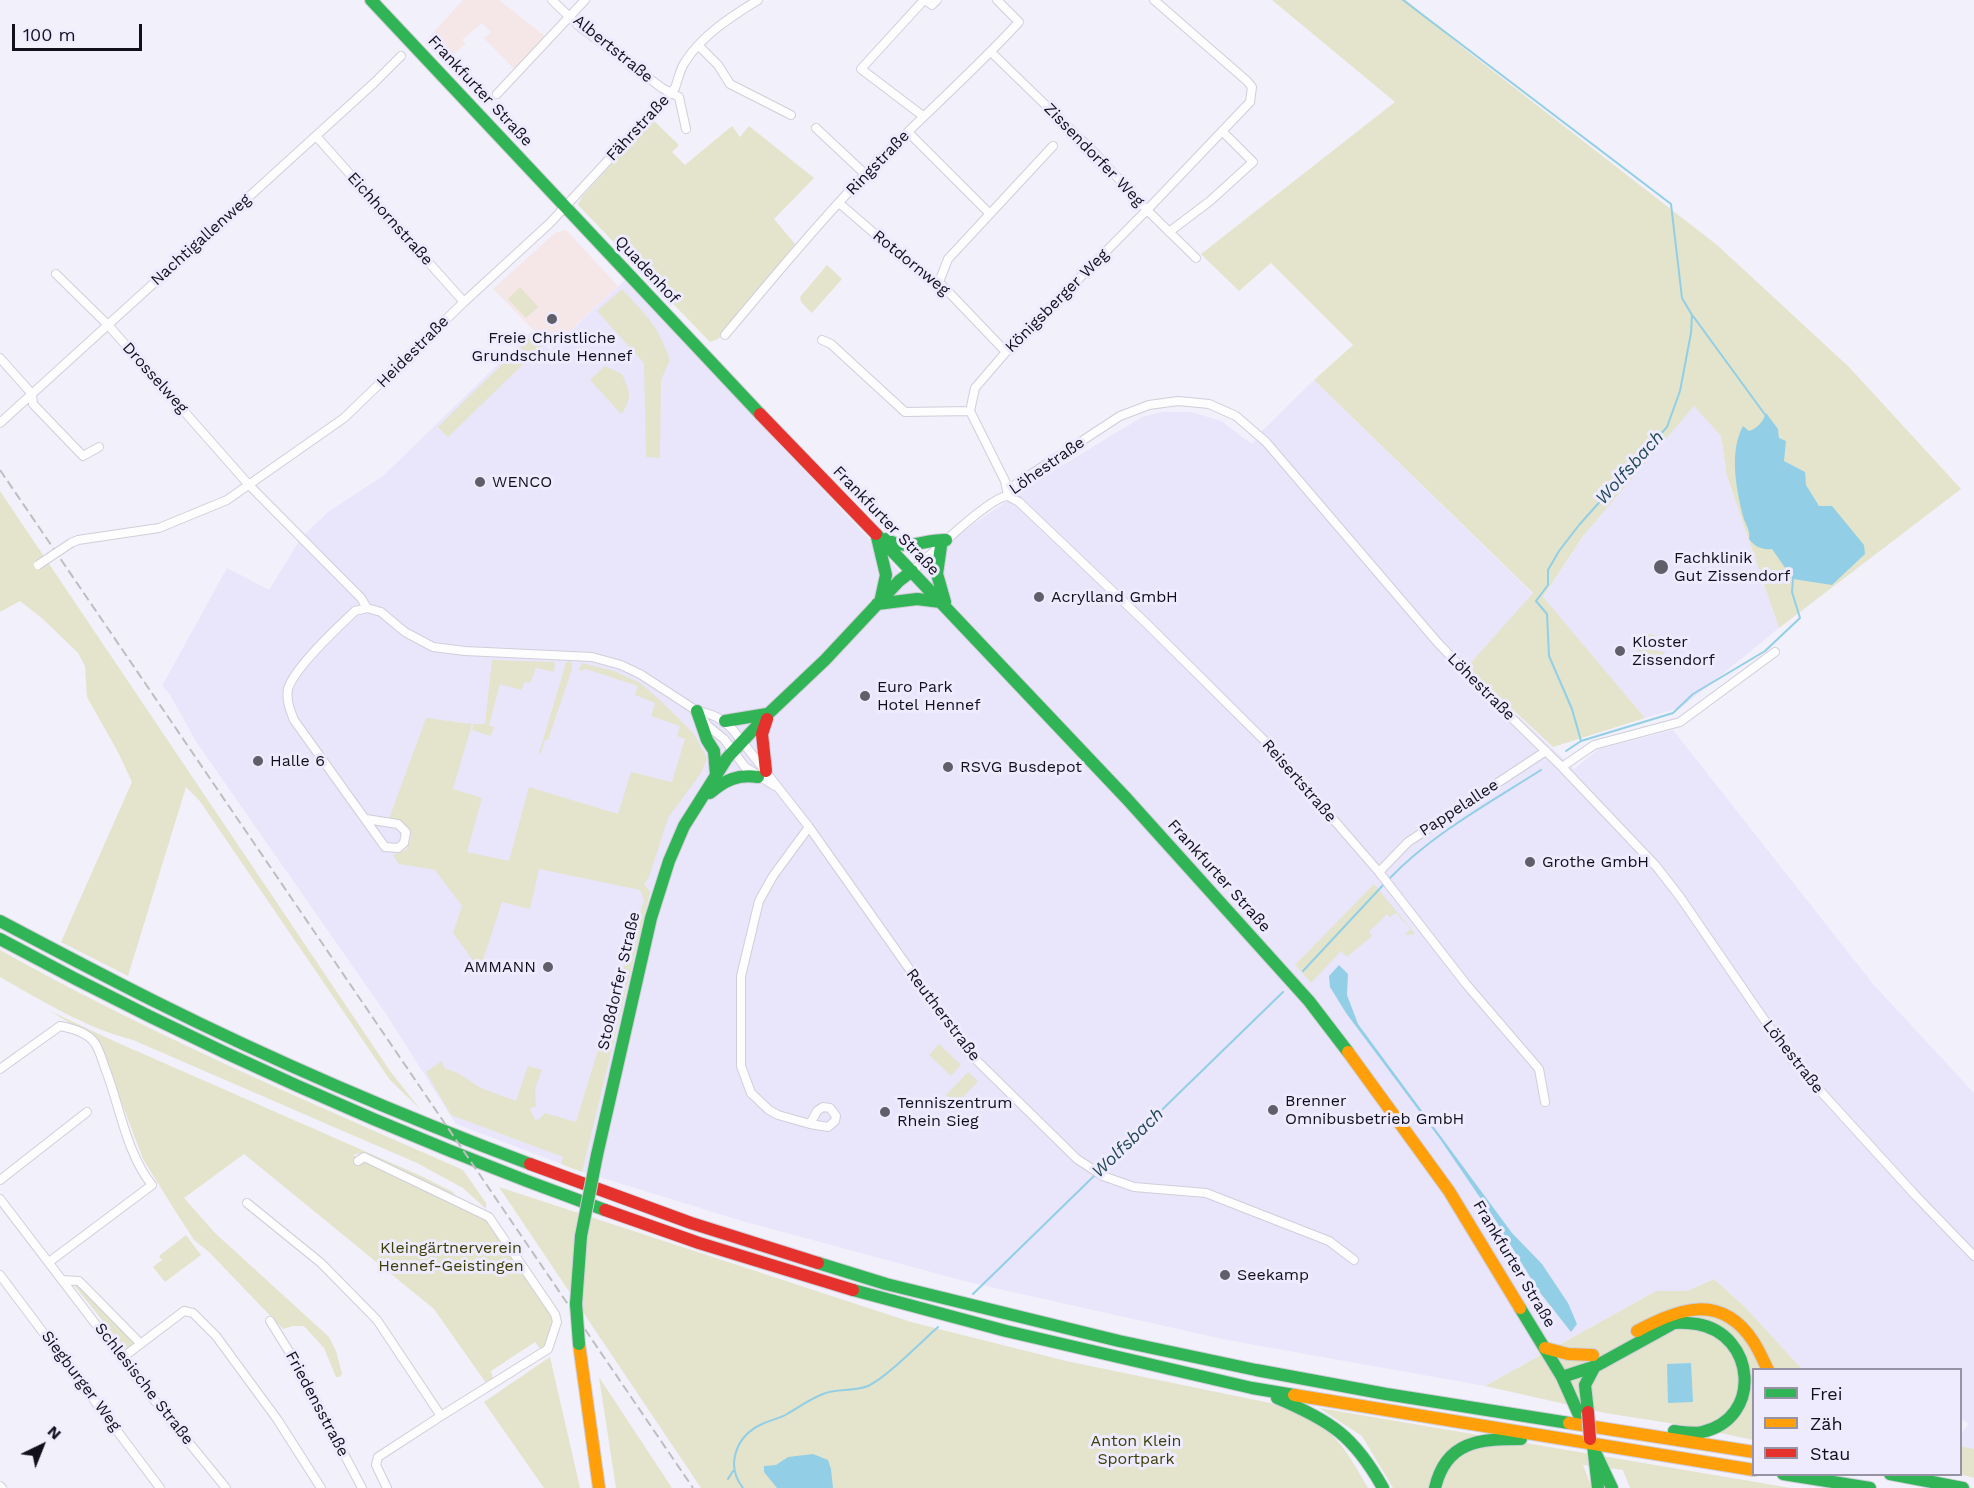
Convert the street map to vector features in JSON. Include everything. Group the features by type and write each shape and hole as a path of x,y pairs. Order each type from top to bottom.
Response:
{"main road":[{"name":"Frankfurter Straße","path":"371,0 565,205"},
{"name":"Quadenhof","path":"565,205 706,357"},
{"name":"Frankfurter Straße","path":"706,357 945,605 1135,808 1309,1001 1449,1191 1583,1411"},
{"path":"875,532 892,544 906,547 930,540 944,543 936,565 945,605"},
{"path":"875,532 887,567 886,588 878,604"},
{"name":"Stoßdorfer Straße","path":"599,1488 579,1344 576,1304 577,1273 581,1236 597,1155 656,898 678,840 696,806 738,746 912,571"},
{"path":"878,604 913,597 930,598 945,605"},
{"path":"697,711 707,740 714,751 716,775"},
{"path":"696,806 722,782 746,775 762,774 762,734 768,714 725,721"},
{"path":"0,921 154,1001 305,1072 507,1156 702,1226 886,1284 1119,1341 1591,1437 1752,1452"},
{"path":"0,939 74,979 221,1052 514,1177 699,1243 878,1298 1006,1331 1252,1388 1752,1470"},
{"path":"1612,1488 1598,1461 1583,1411 1585,1385 1594,1360 1664,1316 1683,1309 1698,1307 1713,1310 1740,1326 1751,1338 1767,1368"},
{"path":"1562,1377 1574,1366 1594,1360 1679,1322 1711,1327 1725,1334 1735,1346 1745,1371 1745,1383 1743,1398 1738,1409 1725,1423 1701,1432 1591,1437"},
{"path":"1545,1348 1594,1360"},
{"path":"1252,1388 1316,1414 1340,1430 1366,1457 1383,1488"},
{"path":"1435,1488 1439,1471 1446,1460 1453,1453 1471,1443 1507,1439 1572,1440"},
{"path":"1598,1461 1598,1488"},
{"path":"1795,1476 1870,1488"},
{"path":"1900,1476 1963,1488"},
{"path":"1916,1476 1932,1482"}],"street":[{"name":"Albertstraße","path":"552,0 572,16 580,27 662,88 679,97 686,129"},
{"path":"497,94 585,0"},
{"name":"Fährstraße","path":"565,205 675,88 685,62 699,46 729,18 758,0"},
{"path":"923,116 861,69 925,0 932,5 937,0"},
{"name":"Ringstraße","path":"725,335 865,174 1019,22 997,0"},
{"name":"Königsberger Weg","path":"970,411 975,388 1006,352 1250,102 1252,87 1155,0"},
{"path":"699,46 718,66 730,84 791,115"},
{"name":"Zissendorfer Weg","path":"991,52 1096,154 1147,210 1196,258"},
{"name":"Nachtigallenweg","path":"0,423 374,83 400,56"},
{"path":"816,128 865,174"},
{"path":"1169,231 1210,201 1253,162 1222,130"},
{"path":"908,132 990,214"},
{"name":"Eichhornstraße","path":"316,136 464,303"},
{"path":"939,282 948,259 1053,146"},
{"name":"Rotdornweg","path":"839,203 930,281 939,282 1006,352"},
{"name":"Heidestraße","path":"38,565 78,540 159,528 227,500 249,485 344,418 544,229 565,205"},
{"name":"Drosselweg","path":"56,274 108,325 249,485"},
{"path":"822,340 831,344 905,412 970,411 1005,481 1008,496"},
{"path":"0,358 32,393 33,404 83,456 99,447"},
{"name":"Löhestraße","path":"912,571 999,498 1008,496 1016,484 1120,416 1149,405 1178,401 1209,404 1236,416 1266,442 1438,643 1640,848 1668,880 1770,1029 1809,1080 1916,1196 1973,1253"},
{"path":"249,485 361,598 367,608"},
{"name":"Reisertstraße","path":"1008,496 1019,502 1113,591 1268,744 1382,875 1466,984 1539,1069 1545,1102"},
{"path":"366,819 398,824 406,832 404,843 398,848 385,847 294,720 287,703 288,690 293,678 355,611 367,608 381,612 405,632 433,646 465,651 592,657 621,665 640,674 697,711 725,721"},
{"path":"1562,767 1594,745 1680,722 1775,652"},
{"path":"697,711 708,726 724,739 738,746"},
{"name":"Reutherstraße","path":"725,721 738,746 745,767 762,774"},
{"name":"Reutherstraße","path":"738,746 809,827 968,1052 1077,1159 1103,1176 1134,1187 1206,1193 1329,1241 1354,1260"},
{"name":"Pappelallee","path":"1382,875 1408,842 1546,751"},
{"path":"809,827 773,876 759,901 741,976 740,1044 741,1066 751,1093 778,1115 810,1124"},
{"path":"0,1069 60,1026 74,1029 94,1041 136,1159 152,1185 49,1262"},
{"path":"0,1180 87,1112"},
{"path":"358,1161 364,1157 489,1216 555,1314 557,1322 548,1349 378,1458 376,1465 387,1488"},
{"name":"Schlesische Straße","path":"0,1199 122,1358 226,1488"},
{"path":"247,1203 321,1263 377,1320 441,1416"},
{"name":"Siegburger Weg","path":"0,1275 160,1488"},
{"name":"Schlesische Straße","path":"62,1280 79,1281 141,1344"},
{"path":"122,1358 184,1311 194,1313 216,1336 277,1419 321,1488"},
{"name":"Friedensstraße","path":"270,1321 295,1361 362,1488"}],"shaded area":[{"path":"463,0 499,0 546,37 515,70 484,38 491,32 482,23 462,40 466,43 449,59 429,37"},
{"name":"Freie Christliche Grundschule Hennef","path":"566,230 618,286 551,348 493,289 555,233"},
{"path":"625,280 902,574 1030,485 1142,417 1161,412 1191,412 1221,421 1252,444 1263,430 1314,380 1533,594 1467,667 1574,769 1599,749 1673,730 1873,984 1974,1093 1974,1449 1962,1446 1962,1433 1969,1424 1962,1420 1962,1368 1801,1368 1745,1307 1714,1279 1687,1291 1656,1291 1485,1386 1227,1340 968,1282 742,1221 580,1171 456,1124 386,1014 197,743 170,695 162,686 227,568 269,590 301,538 328,512 383,476 532,331 550,350"},
{"name":"Fachklinik Gut Zissendorf","path":"1694,405 1721,436 1727,476 1779,628 1682,707 1645,718 1543,598 1583,536"}],"green space":[{"path":"1272,0 1406,0 1462,47 1717,245 1849,367 1961,489 1779,628 1727,476 1721,436 1694,406 1583,536 1543,597 1645,718 1553,747 1467,667 1533,593 1314,380 1353,345 1271,263 1239,291 1201,254 1395,102"},
{"path":"652,119 679,145 672,152 685,165 732,126 740,137 749,126 814,178 774,219 795,244 718,339 710,342 578,205 582,197"},
{"path":"827,265 842,279 812,313 801,302 800,297"},
{"path":"520,287 538,307 526,318 508,299"},
{"path":"622,289 656,329 670,360 661,380 660,458 646,457 644,363 597,311"},
{"path":"532,335 542,346 448,437 438,427"},
{"path":"605,366 622,374 627,385 629,399 621,414 590,380"},
{"path":"0,491 390,1071 420,1109 390,1080 199,800 186,787 128,976 61,942 132,782 87,697 85,666 78,653 43,619 20,601 0,612"},
{"path":"1652,634 1663,643 1665,649 1637,643 1645,635"},
{"path":"1637,647 1665,652 1660,660 1650,663 1641,658"},
{"path":"492,660 555,662 554,672 536,668 530,683 525,682 521,690 500,684 489,725 494,727 491,736 472,730 473,724 485,724"},
{"path":"569,661 572,663 572,669 548,740 545,740 541,753 539,753 566,663"},
{"path":"582,663 614,671 640,683 694,734 707,758 701,773 668,818 649,877 644,884 650,892 582,1172 561,1164 563,1157 451,1115 426,1072 442,1061 444,1068 458,1073 481,1088 516,1101 528,1066 542,1070 535,1088 536,1107 530,1109 535,1120 545,1113 576,1122 644,900 640,890 539,869 530,909 502,902 482,963 477,966 453,933 462,906 435,870 399,864 393,855 406,850 411,839 410,834 401,822 389,819 426,718 472,724 453,789 482,798 467,852 509,861 529,787 618,814 631,772 672,782 685,739 677,736 680,726 651,716 655,703 635,695 638,686 586,669 581,671 579,669"},
{"path":"1374,884 1415,934 1405,934 1410,929 1396,913 1390,917 1387,914 1369,932 1372,936 1347,957 1341,951 1311,983 1295,965"},
{"path":"0,950 56,981 171,1038 463,1170 486,1203 486,1209 463,1188 417,1163 133,1040 81,1021 48,1004 0,977"},
{"name":"Kleingärtnerverein Hennef-Geistingen","path":"50,1011 453,1192 457,1199 361,1153 353,1155 485,1217 553,1315 548,1345 541,1350 535,1342 491,1371 493,1379 486,1383 434,1309 244,1154 184,1198 215,1233 329,1337 336,1351 342,1374 336,1377 324,1348 304,1326 283,1329 209,1252 194,1240 143,1159 98,1040"},
{"path":"939,1044 961,1065 951,1076 929,1055"},
{"path":"968,1072 978,1081 956,1105 946,1095"},
{"name":"Anton Klein Sportpark","path":"499,1187 911,1322 1066,1361 1270,1403 1306,1418 1332,1435 1344,1449 1368,1488 701,1488"},
{"path":"186,1235 201,1255 165,1282 153,1267 162,1260 159,1256"},
{"path":"1714,1279 1745,1307 1801,1368 1752,1368 1752,1440 1688,1426 1605,1413 1485,1386 1656,1291 1687,1291"},
{"path":"77,1284 135,1344 126,1350 74,1285"},
{"path":"550,1357 580,1488 544,1488 484,1402"},
{"path":"599,1377 672,1488 616,1488"},
{"path":"1319,1408 1791,1488 1630,1488 1623,1470 1583,1465 1592,1488 1393,1488 1362,1436"},
{"path":"1962,1446 1974,1449 1974,1478 1962,1475"}],"water":[{"path":"1766,413 1778,429 1779,438 1786,441 1784,461 1805,472 1806,485 1819,506 1832,506 1864,545 1865,554 1832,585 1793,579 1772,549 1759,547 1749,539 1736,482 1736,447 1743,426 1749,431 1755,428 1762,422"},
{"path":"1339,965 1348,974 1347,995 1358,1024 1512,1233 1542,1264 1568,1303 1577,1324 1571,1332 1538,1290 1496,1221 1440,1139 1346,1013 1330,987 1329,976"},
{"path":"1691,1363 1693,1402 1668,1403 1667,1364"},
{"path":"813,1454 828,1460 833,1488 777,1488 764,1472 764,1466 776,1465 788,1457"}],"waterway":[{"name":"Wolfsbach","path":"1403,0 1671,204 1682,298 1692,315 1691,333 1680,391 1667,427 1579,525 1559,551 1548,570 1548,585 1536,601 1547,614 1549,656 1572,709 1581,741 1566,751"},
{"path":"1693,316 1766,416"},
{"path":"1581,741 1673,713 1693,694 1765,651 1800,618 1792,592 1793,578"},
{"name":"Wolfsbach","path":"1389,879 1442,833 1541,770"},
{"name":"Wolfsbach","path":"1303,971 1385,883"},
{"name":"Wolfsbach","path":"1099,1171 1283,992"},
{"name":"Wolfsbach","path":"973,1294 1095,1175"},
{"name":"Wolfsbach","path":"743,1488 738,1479 734,1461 740,1443 753,1429 784,1416 823,1394 856,1389 876,1382 938,1327"},
{"path":"728,1479 733,1471"}],"railway":[{"path":"0,470 693,1488"}],"traffic: fast":[{"path":"371,0 760,414"},
{"path":"876,534 1127,799 1309,1001 1348,1052"},
{"path":"877,537 886,575 881,598"},
{"path":"886,539 908,545 946,540"},
{"path":"941,546 937,574 945,602"},
{"path":"597,1155 651,918 669,861 684,826 727,758 768,714 825,660 899,581 912,571"},
{"path":"877,604 917,599 941,602"},
{"path":"697,711 707,740 714,751 716,775"},
{"path":"725,721 767,714"},
{"path":"710,793 732,779 744,776 758,777"},
{"path":"0,921 200,1024 293,1067 434,1127 530,1164"},
{"path":"0,939 147,1015 297,1086 450,1151 605,1210"},
{"path":"581,1236 597,1155"},
{"path":"576,1304 581,1236"},
{"path":"818,1263 886,1284 1119,1341 1386,1394 1569,1423"},
{"path":"853,1290 1006,1331 1252,1388 1294,1395"},
{"path":"576,1304 579,1344"},
{"path":"1520,1308 1562,1377 1583,1424"},
{"path":"1562,1377 1596,1366 1674,1323 1697,1324 1717,1331 1731,1343 1741,1359 1744,1377 1743,1395 1735,1411 1722,1424 1699,1433 1674,1431"},
{"path":"1588,1412 1585,1385 1595,1366"},
{"path":"1277,1398 1312,1414 1339,1432 1362,1455 1383,1488"},
{"path":"1435,1488 1440,1472 1447,1461 1466,1446 1491,1440 1521,1439"},
{"path":"1593,1445 1598,1488"},
{"path":"1596,1454 1612,1488"},
{"path":"1795,1476 1870,1488"},
{"path":"1900,1476 1963,1488"}],"traffic: slow":[{"path":"1348,1052 1449,1191 1520,1308"},
{"path":"1637,1331 1684,1311 1699,1309 1713,1311 1727,1316 1741,1326 1755,1344 1767,1368"},
{"path":"579,1344 599,1488"},
{"path":"1545,1348 1568,1354 1593,1355"},
{"path":"1294,1395 1752,1470"},
{"path":"1569,1423 1752,1452"}],"traffic: jam":[{"path":"760,414 876,534"},
{"path":"766,771 762,734 767,719"},
{"path":"530,1164 691,1223 818,1263"},
{"path":"605,1210 699,1243 853,1290"},
{"path":"1588,1412 1590,1439"}],"place":[{"name":"Freie Christliche Grundschule Hennef","path":"552,319"},
{"name":"WENCO","path":"480,482"},
{"name":"Fachklinik Gut Zissendorf","path":"1661,567"},
{"name":"Acrylland GmbH","path":"1039,597"},
{"name":"Kloster Zissendorf","path":"1620,651"},
{"name":"Euro Park Hotel Hennef","path":"865,696"},
{"name":"Halle 6","path":"258,761"},
{"name":"RSVG Busdepot","path":"948,767"},
{"name":"Grothe GmbH","path":"1530,862"},
{"name":"AMMANN","path":"548,967"},
{"name":"Brenner Omnibusbetrieb GmbH","path":"1273,1110"},
{"name":"Tenniszentrum Rhein Sieg","path":"885,1112"},
{"name":"Seekamp","path":"1225,1275"}]}
